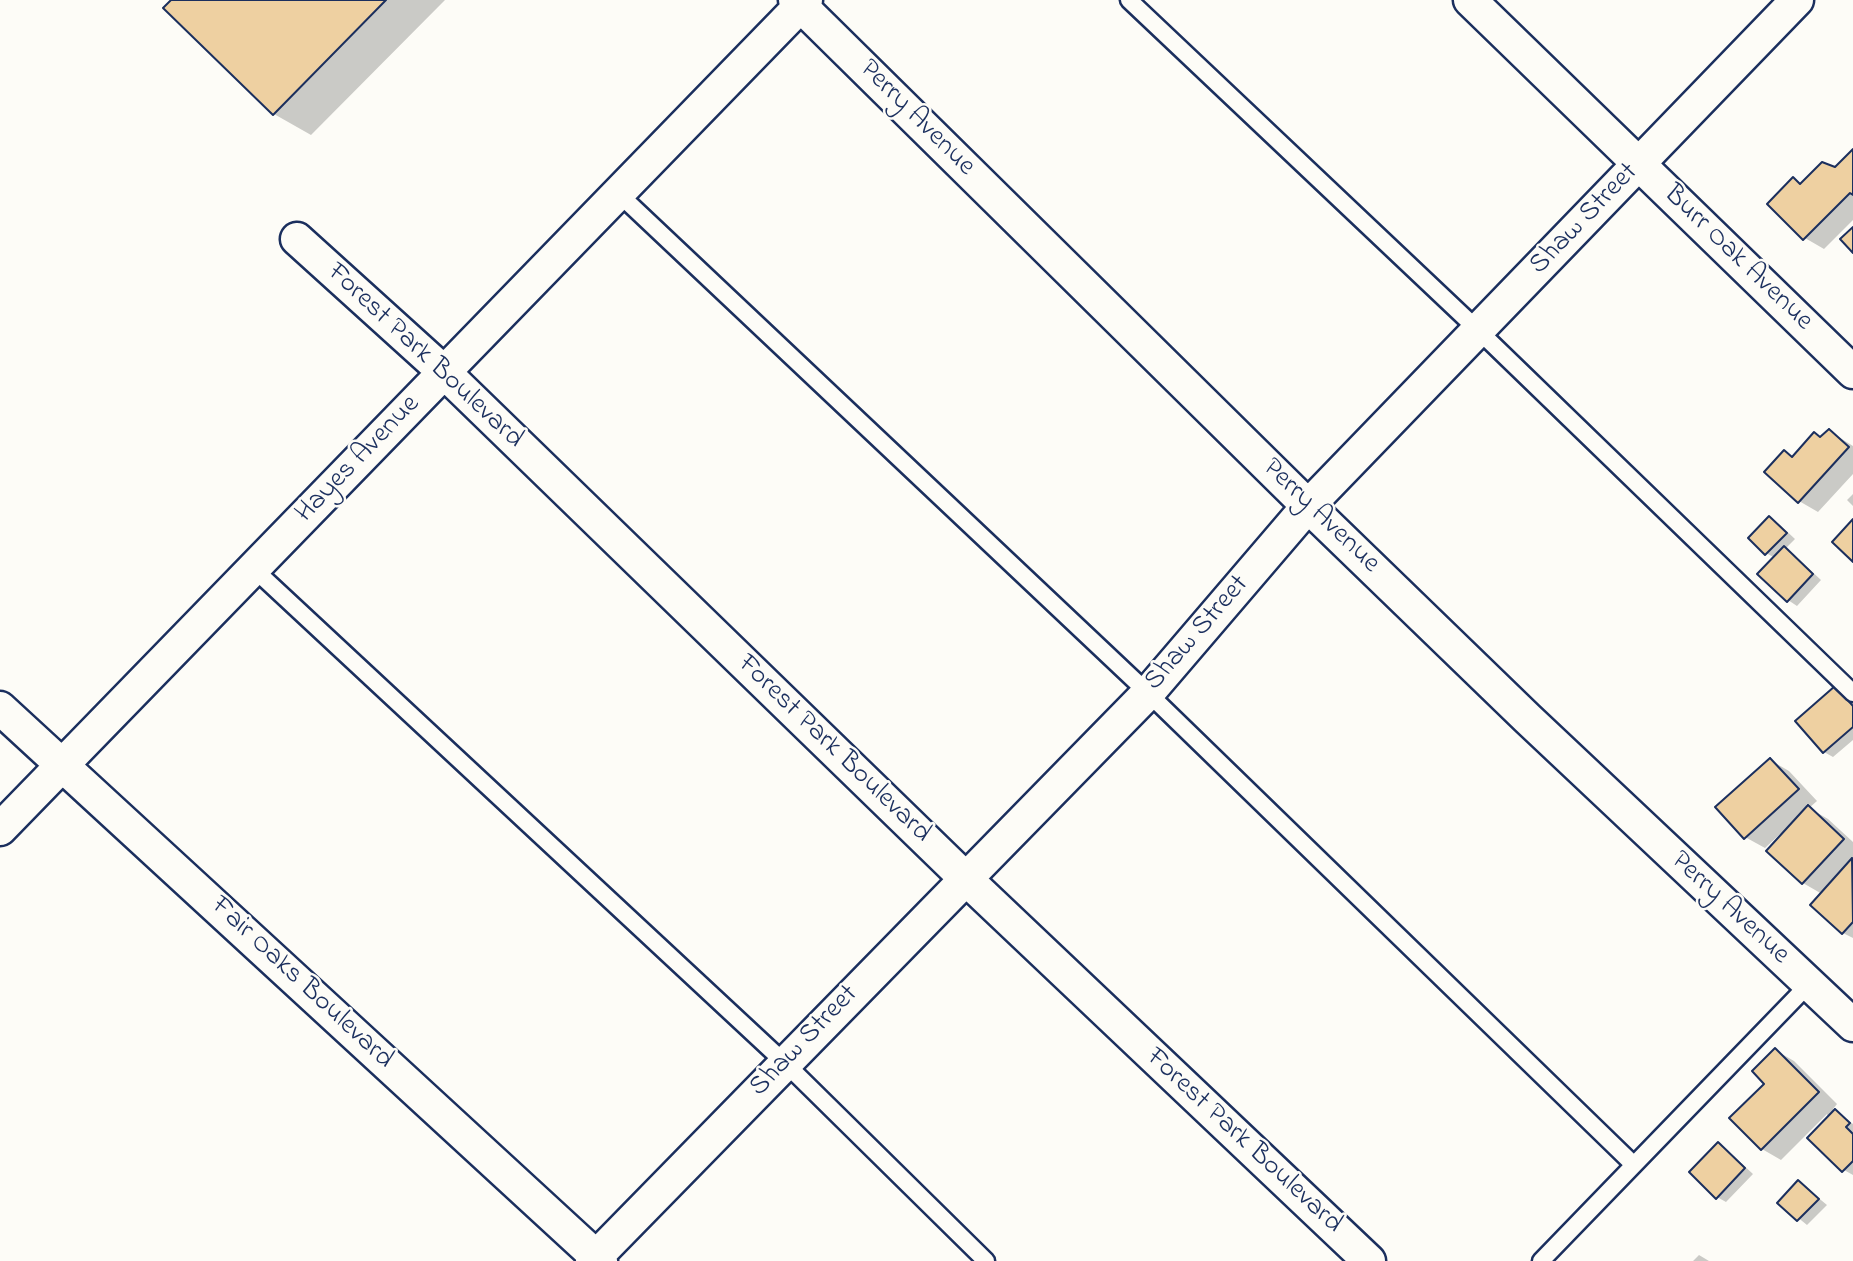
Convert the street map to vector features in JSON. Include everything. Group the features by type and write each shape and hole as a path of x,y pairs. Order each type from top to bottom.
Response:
{"street":[{"name":"Burr Oak Avenue","path":"1470,0 1853,372"},
{"name":"Shaw Street","path":"597,1260 785,1063 1147,693 1308,506 1797,0"},
{"name":"Hayes Avenue","path":"0,829 64,766 801,2"},
{"name":"Perry Avenue","path":"801,2 1308,506 1527,718 1853,1026"},
{"name":"Forest Park Boulevard","path":"297,239 444,372 965,878 1369,1261"},
{"name":"Fair Oaks Boulevard","path":"0,708 597,1260"}],"lane":[{"path":"1129,0 1479,331 1853,693"},
{"path":"618,193 1147,693 1634,1165"},
{"path":"254,569 785,1063 986,1261"},
{"path":"1541,1261 1808,984"}],"building":[{"path":"171,0 386,0 273,115 163,8"},
{"path":"1853,149 1853,195 1850,193 1803,240 1767,204 1793,177 1800,184 1822,162 1835,167"},
{"path":"1853,227 1853,253 1840,239"},
{"path":"1829,429 1849,447 1798,503 1764,472 1784,450 1792,457 1814,432 1820,437"},
{"path":"1769,516 1787,533 1765,555 1748,538"},
{"path":"1853,519 1853,562 1832,542"},
{"path":"1784,546 1813,574 1787,602 1757,574"},
{"path":"1835,686 1853,706 1853,727 1823,753 1795,721"},
{"path":"1770,758 1799,789 1744,839 1715,807"},
{"path":"1808,805 1844,839 1802,884 1766,851"},
{"path":"1852,858 1853,922 1842,934 1810,905"},
{"path":"1775,1048 1819,1092 1761,1150 1729,1118 1764,1084 1752,1071"},
{"path":"1835,1109 1850,1123 1846,1127 1853,1134 1853,1161 1842,1172 1807,1138"},
{"path":"1718,1142 1745,1168 1716,1199 1689,1172"},
{"path":"1798,1180 1819,1199 1797,1221 1777,1203"}]}
